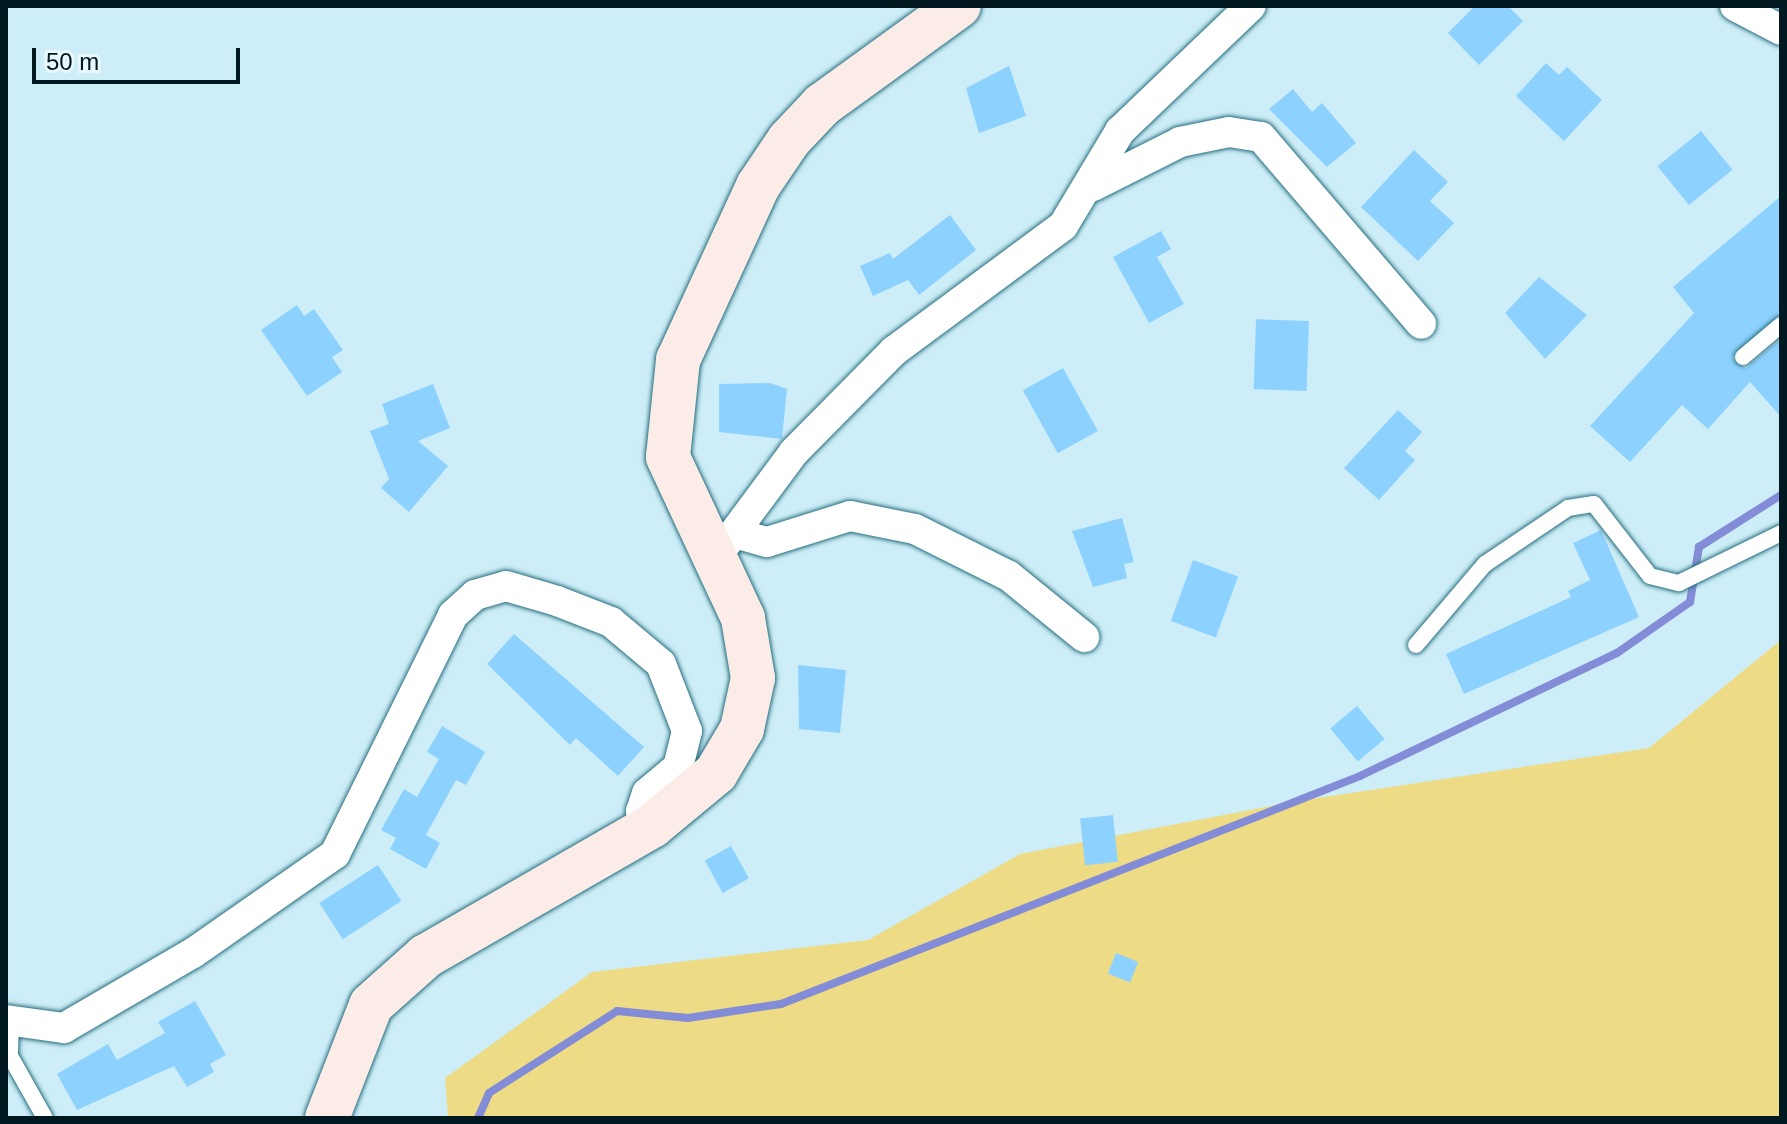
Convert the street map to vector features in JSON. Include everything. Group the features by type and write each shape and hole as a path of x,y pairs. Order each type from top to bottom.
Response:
{"street":[{"path":"327,1118 371,1005 426,956 652,826 716,773 742,729 753,678 743,618 725,545 683,501 668,457 678,360 758,186 789,140 822,105 959,6"},
{"path":"725,545 794,452 894,351 1063,226 1093,186 1120,131 1251,6"},
{"path":"1735,6 1781,30"},
{"path":"1093,186 1180,142 1229,132 1261,137 1421,324"},
{"path":"725,545 767,542 850,516 915,529 1009,576 1084,637"},
{"path":"9,1022 64,1028 193,953 335,854 453,615 475,595 506,586 571,606 611,622 661,664 687,731 678,767 647,793 641,811 652,826"}],"lane":[{"path":"1743,357 1781,325"},
{"path":"1416,645 1485,564 1568,508 1594,504 1650,576 1679,583 1781,533"},
{"path":"9,1022 10,1056 45,1118"}],"shaded area":[{"path":"1781,640 1781,1118 448,1118 445,1078 592,972 868,940 1020,854 1291,802 1649,748"}],"building":[{"path":"1475,6 1508,6 1523,21 1479,65 1448,33"},
{"path":"1546,63 1559,75 1567,67 1602,100 1564,141 1516,96"},
{"path":"1009,66 1026,116 979,133 966,88"},
{"path":"1293,89 1312,112 1322,103 1356,143 1327,167 1269,109"},
{"path":"1701,131 1732,170 1689,205 1657,166"},
{"path":"1414,150 1448,182 1430,201 1454,223 1418,261 1361,207"},
{"path":"1781,196 1781,314 1732,358 1746,368 1781,339 1781,417 1750,382 1708,429 1682,405 1630,462 1590,426 1694,313 1673,287"},
{"path":"950,215 976,250 919,295 908,280 873,296 860,266 890,253 893,259"},
{"path":"1161,231 1171,249 1157,257 1184,304 1149,323 1113,257"},
{"path":"1539,277 1587,315 1545,359 1505,313"},
{"path":"297,305 304,316 314,309 343,350 332,357 342,372 307,396 261,330"},
{"path":"1256,319 1309,321 1307,391 1254,389"},
{"path":"1063,368 1098,431 1058,453 1023,390"},
{"path":"770,383 787,389 782,439 719,432 719,384"},
{"path":"433,384 450,428 418,441 448,466 409,512 381,488 389,479 370,431 389,424 382,404"},
{"path":"1398,410 1422,432 1405,451 1415,460 1379,500 1344,468"},
{"path":"1122,518 1134,562 1124,564 1127,578 1093,587 1072,531"},
{"path":"1601,530 1639,617 1464,694 1446,654 1571,597 1568,591 1590,580 1573,543"},
{"path":"1193,560 1238,576 1216,637 1171,621"},
{"path":"514,634 644,747 618,776 576,738 570,745 487,664"},
{"path":"798,665 846,670 840,733 799,729"},
{"path":"1357,706 1385,739 1358,761 1330,728"},
{"path":"442,726 485,752 466,785 456,780 426,835 440,843 426,869 390,849 396,838 381,830 404,789 417,797 439,759 427,752"},
{"path":"1113,815 1118,862 1085,865 1080,818"},
{"path":"731,846 749,878 723,893 705,861"},
{"path":"378,865 401,901 343,939 319,903"},
{"path":"1116,953 1138,962 1130,982 1108,973"},
{"path":"195,1001 226,1055 210,1064 214,1072 187,1087 174,1066 77,1110 57,1074 108,1044 117,1060 165,1033 158,1022"}],"waterway":[{"path":"478,1118 489,1093 617,1011 688,1018 781,1004 1360,776 1617,653 1690,602 1699,547 1781,495"}]}
